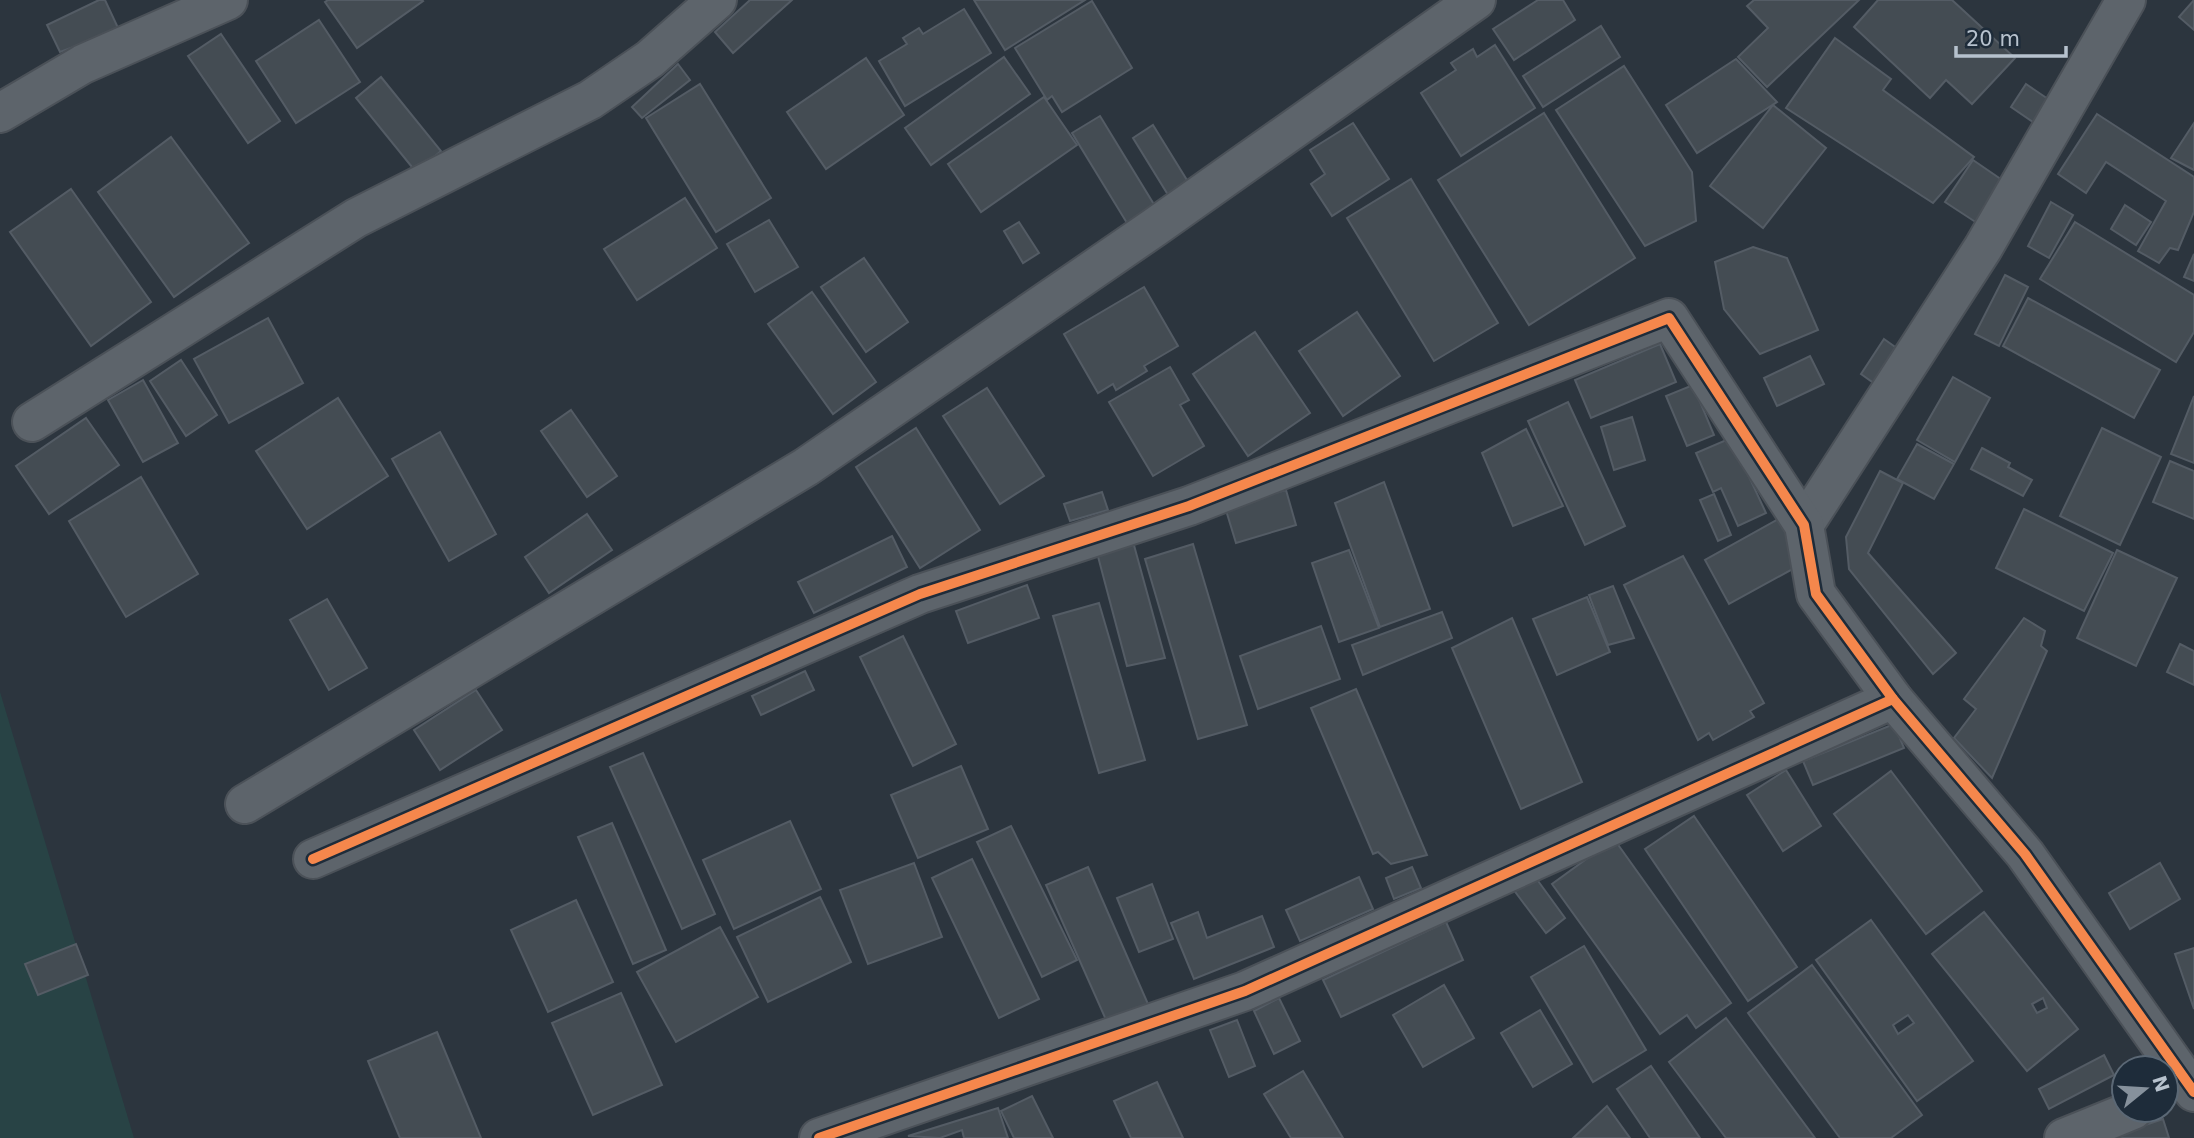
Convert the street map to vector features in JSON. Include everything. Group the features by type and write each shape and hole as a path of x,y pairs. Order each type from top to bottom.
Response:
{"street":[{"path":"0,113 83,64 228,0"},
{"path":"32,422 356,218 590,100 650,58 717,0"},
{"path":"245,804 806,467 1155,227 1476,0"},
{"path":"1804,525 1983,248 2126,0"},
{"path":"313,859 920,594 1189,506 1669,318 1804,525 1816,594 1893,699 2025,854 2184,1092"},
{"path":"819,1138 1245,991 1893,699"},
{"path":"2064,1138 2110,1119"}],"green space":[{"path":"0,692 134,1138 0,1138"}],"building":[{"path":"99,0 105,0 119,30 60,52 47,25"},
{"path":"750,0 792,0 733,53 715,32"},
{"path":"974,0 1085,0 1005,50"},
{"path":"1538,0 1563,0 1575,20 1514,60 1493,29"},
{"path":"1754,0 1859,0 1767,87 1738,57 1768,28 1747,6"},
{"path":"1878,0 1952,0 2015,58 1972,104 1946,80 1930,98 1854,27"},
{"path":"2194,0 2194,30 2179,17"},
{"path":"423,1 357,48 325,2"},
{"path":"1092,1 1132,68 1062,112 1052,96 1047,100 1015,48"},
{"path":"964,9 991,53 905,106 879,61 907,44 903,38 919,28 923,34"},
{"path":"319,20 360,82 296,123 256,61"},
{"path":"1601,26 1620,57 1543,107 1523,76"},
{"path":"221,34 280,121 248,143 188,56"},
{"path":"1835,38 1891,79 1883,90 1974,157 1933,203 1786,108"},
{"path":"1495,45 1535,108 1461,156 1421,93 1456,70 1451,63 1473,49 1477,57"},
{"path":"1004,57 1030,94 931,165 905,128"},
{"path":"866,58 904,115 826,169 787,112"},
{"path":"1736,59 1777,102 1697,153 1666,105"},
{"path":"678,64 690,80 642,118 632,107"},
{"path":"1624,66 1692,172 1696,221 1645,246 1556,110"},
{"path":"381,77 441,151 416,172 356,98"},
{"path":"700,84 771,198 716,232 646,118"},
{"path":"2026,84 2048,99 2033,122 2011,107"},
{"path":"1044,97 1077,145 981,212 948,164"},
{"path":"1773,105 1826,148 1763,228 1710,186"},
{"path":"1544,113 1635,258 1529,325 1438,180"},
{"path":"2097,114 2194,177 2194,212 2178,250 2170,248 2159,263 2138,251 2166,201 2106,162 2086,193 2058,174"},
{"path":"1100,116 1158,211 1130,228 1072,133"},
{"path":"1353,123 1389,179 1332,216 1311,184 1325,174 1310,150"},
{"path":"2194,123 2194,170 2171,158"},
{"path":"1153,125 1190,185 1170,198 1133,138"},
{"path":"171,137 249,243 174,297 98,192"},
{"path":"1973,160 2005,182 1977,223 1945,202"},
{"path":"1411,179 1498,323 1434,361 1347,218"},
{"path":"71,189 151,302 91,346 10,232"},
{"path":"685,198 717,248 637,300 604,249"},
{"path":"2051,202 2073,215 2049,258 2028,246"},
{"path":"2125,205 2151,222 2136,245 2111,229"},
{"path":"769,220 798,267 755,292 727,244"},
{"path":"1019,222 1039,253 1023,263 1004,231"},
{"path":"2075,222 2194,295 2194,332 2176,362 2040,279"},
{"path":"1753,247 1787,258 1818,330 1760,354 1724,309 1715,262"},
{"path":"2194,254 2194,281 2184,277"},
{"path":"864,258 908,322 866,352 821,287"},
{"path":"2005,275 2028,287 1999,346 1975,334"},
{"path":"1144,287 1178,346 1144,366 1147,371 1116,390 1113,384 1098,393 1064,334"},
{"path":"812,292 876,382 833,414 768,324"},
{"path":"2028,298 2160,370 2134,418 2003,346"},
{"path":"1357,312 1400,376 1343,416 1299,351"},
{"path":"268,318 303,383 229,423 194,359"},
{"path":"1255,332 1310,413 1248,456 1193,374"},
{"path":"1884,339 1905,354 1882,389 1861,374"},
{"path":"1660,344 1676,382 1591,418 1575,380"},
{"path":"1810,356 1824,384 1777,406 1764,378"},
{"path":"181,360 217,415 186,436 150,381"},
{"path":"1170,367 1189,400 1180,405 1204,446 1153,476 1109,402"},
{"path":"1953,377 1990,398 1955,462 1917,440"},
{"path":"143,380 178,443 143,462 108,400"},
{"path":"1693,385 1714,435 1687,446 1666,396"},
{"path":"987,388 1044,476 1000,504 943,416"},
{"path":"2194,396 2194,463 2171,454"},
{"path":"338,398 388,476 307,529 256,451"},
{"path":"1568,402 1625,526 1585,545 1528,421"},
{"path":"571,410 617,476 587,497 541,431"},
{"path":"1632,417 1645,460 1614,470 1601,427"},
{"path":"86,418 119,465 49,514 16,466"},
{"path":"916,428 980,530 920,568 856,467"},
{"path":"2102,428 2161,457 2120,545 2060,516"},
{"path":"1526,429 1563,506 1513,526 1482,453"},
{"path":"440,432 496,534 449,561 392,459"},
{"path":"1731,438 1766,513 1738,526 1721,488 1713,492 1696,453"},
{"path":"1917,444 1954,464 1934,499 1897,479"},
{"path":"1982,448 2010,463 2008,467 2032,480 2023,496 1971,469"},
{"path":"2170,461 2194,471 2194,519 2153,502"},
{"path":"1880,471 1903,483 1868,553 1956,653 1933,674 1849,569 1846,537"},
{"path":"141,477 198,574 126,617 69,521"},
{"path":"1384,482 1430,609 1380,627 1335,503"},
{"path":"1286,490 1296,525 1236,543 1225,507"},
{"path":"1102,492 1108,510 1070,521 1064,504"},
{"path":"1714,494 1731,535 1718,541 1700,500"},
{"path":"2024,509 2113,553 2084,611 1996,568"},
{"path":"587,514 612,550 549,593 525,557"},
{"path":"1784,516 1809,560 1729,604 1705,560"},
{"path":"892,536 907,567 814,613 798,582"},
{"path":"1132,538 1165,658 1127,666 1096,549"},
{"path":"1193,544 1247,725 1198,739 1145,559"},
{"path":"1349,550 1379,628 1339,642 1312,563"},
{"path":"2117,550 2177,578 2136,666 2077,638"},
{"path":"1683,556 1764,703 1750,711 1754,717 1713,740 1709,733 1698,740 1624,585"},
{"path":"1027,585 1039,618 968,643 956,611"},
{"path":"1613,586 1634,638 1608,645 1589,595"},
{"path":"1587,597 1610,652 1557,675 1533,619"},
{"path":"327,599 367,668 329,690 290,620"},
{"path":"1099,603 1145,760 1099,773 1053,616"},
{"path":"1442,612 1452,638 1363,675 1352,645"},
{"path":"1512,618 1582,782 1521,809 1452,648"},
{"path":"2024,618 2045,631 2041,646 2047,651 1992,778 1954,738 1976,709 1964,699"},
{"path":"1321,626 1340,679 1258,709 1240,656"},
{"path":"903,636 956,744 913,766 860,657"},
{"path":"2180,644 2194,651 2194,685 2167,672"},
{"path":"805,671 814,690 761,715 752,696"},
{"path":"1356,689 1427,855 1391,864 1378,852 1373,854 1311,708"},
{"path":"476,690 502,730 440,770 414,730"},
{"path":"1894,724 1904,748 1813,785 1803,761"},
{"path":"643,753 715,914 682,929 610,767"},
{"path":"961,766 988,829 918,858 891,795"},
{"path":"1786,770 1821,826 1783,851 1747,795"},
{"path":"1891,771 1982,891 1926,934 1834,814"},
{"path":"1694,816 1797,967 1748,1001 1645,849"},
{"path":"790,821 821,889 734,929 703,860"},
{"path":"612,823 666,950 633,964 578,837"},
{"path":"1011,826 1077,960 1042,977 977,842"},
{"path":"1614,839 1731,1003 1696,1028 1687,1015 1660,1034 1552,884"},
{"path":"972,859 1039,999 999,1018 932,878"},
{"path":"914,863 942,937 868,964 840,890"},
{"path":"2160,863 2180,899 2130,929 2109,893"},
{"path":"1088,867 1148,1004 1107,1022 1046,885"},
{"path":"1412,867 1421,888 1394,899 1386,878"},
{"path":"1533,874 1565,918 1546,933 1513,889"},
{"path":"1359,877 1373,909 1300,941 1286,910"},
{"path":"1152,884 1173,939 1139,952 1117,898"},
{"path":"820,897 851,962 768,1002 737,937"},
{"path":"576,900 613,982 548,1012 511,930"},
{"path":"1198,912 1207,938 1262,916 1274,947 1194,979 1171,923"},
{"path":"1984,912 2078,1029 2027,1071 1932,954","holes":["2043,998 2047,1008 2037,1013 2032,1004"]},
{"path":"1871,920 1973,1061 1917,1101 1816,960","holes":["1908,1015 1914,1023 1898,1034 1893,1025"]},
{"path":"1446,922 1463,960 1341,1017 1323,980"},
{"path":"720,927 758,997 676,1042 637,972"},
{"path":"76,944 88,975 38,995 25,964"},
{"path":"1584,946 1646,1050 1593,1082 1531,977"},
{"path":"2194,948 2194,1009 2175,954"},
{"path":"1812,965 1922,1115 1891,1138 1840,1138 1748,1013"},
{"path":"1444,985 1474,1038 1423,1067 1393,1015"},
{"path":"621,993 662,1085 593,1115 552,1023"},
{"path":"1279,998 1300,1041 1274,1054 1254,1011"},
{"path":"1540,1010 1572,1064 1533,1087 1501,1033"},
{"path":"1726,1018 1815,1138 1726,1138 1669,1062"},
{"path":"1237,1020 1255,1066 1229,1077 1210,1030"},
{"path":"437,1032 481,1138 400,1138 368,1061"},
{"path":"2104,1055 2110,1067 2110,1077 2049,1109 2039,1089"},
{"path":"1651,1066 1700,1138 1650,1138 1617,1089"},
{"path":"1303,1071 1343,1138 1291,1138 1264,1094"},
{"path":"1157,1082 1183,1138 1131,1138 1114,1101"},
{"path":"1032,1096 1053,1138 1014,1138 1001,1111"},
{"path":"1607,1106 1630,1138 1573,1138"},
{"path":"998,1108 1008,1138 964,1138 962,1130 940,1138 908,1136"},
{"path":"2148,1124 2165,1124 2169,1138 2107,1138"}],"cycle path":[{"path":"313,859 920,594 1189,506 1669,318 1804,525 1816,594 1893,699 2025,854 2194,1092"},
{"path":"819,1138 1245,991 1893,699"}]}
